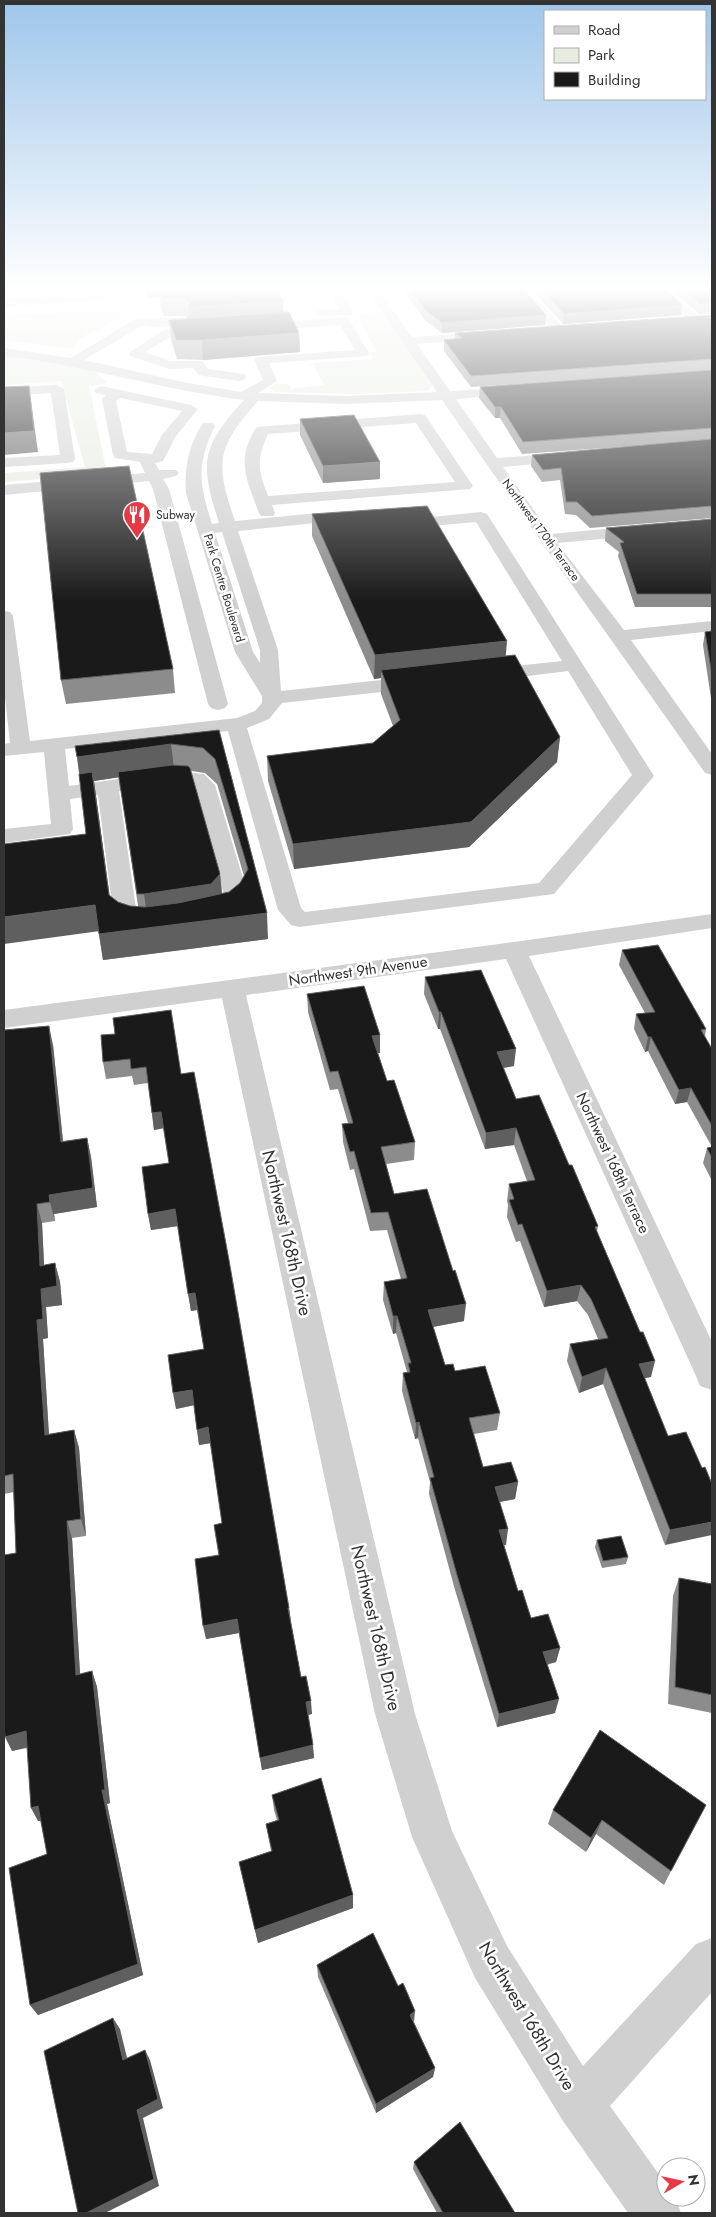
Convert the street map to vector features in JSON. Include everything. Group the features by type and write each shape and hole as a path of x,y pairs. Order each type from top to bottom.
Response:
{"street":[{"path":"4,463 68,459 58,393"},
{"path":"227,393 244,396 359,399 466,393"},
{"path":"244,396 248,393"},
{"path":"119,394 191,409 168,435 158,458 147,459 120,455 109,399 119,394"},
{"name":"Northwest 170th Terrace","path":"446,395 546,539 708,758"},
{"name":"Park Centre Boulevard","path":"244,396 235,418 222,437 214,456 212,468 216,488 269,650 272,698"},
{"name":"Park Centre Boulevard","path":"244,396 208,427 196,451 191,471 194,493 244,652 272,698"},
{"path":"4,490 241,466 254,449 262,430 420,418 465,486 264,507 241,466"},
{"path":"494,463 583,456"},
{"path":"147,459 148,467 161,489 218,704"},
{"path":"206,529 318,518 349,527 481,517 643,776 546,888 299,920 290,910 236,724"},
{"path":"546,539 712,524"},
{"path":"4,616 12,749 236,724 262,715 272,704 272,698 437,680"},
{"path":"619,636 712,626"},
{"path":"205,656 269,650"},
{"path":"466,677 574,665"},
{"path":"4,836 62,829 54,744"},
{"path":"58,794 174,777 197,778 204,785 236,895 232,904 221,912 191,916"},
{"path":"108,787 126,919 133,923 146,924 164,921"},
{"name":"Northwest 9th Avenue","path":"4,1019 514,950 712,921"},
{"name":"Northwest 168th Terrace","path":"514,950 712,1376"},
{"name":"Northwest 168th Drive","path":"232,988 395,1714 433,1837 491,1962 580,2104 657,2213"},
{"path":"580,2104 712,1960"}],"green space":[{"path":"64,393 91,393 107,474 4,482 4,473 85,467"}],"building":[{"path":"4,393 30,393 34,431 4,433"},
{"path":"485,393 712,393 712,428 523,442 501,407 495,407"},
{"path":"354,415 380,462 323,466 300,419"},
{"path":"712,439 712,506 592,516 577,502 566,502 561,468 543,470 532,455"},
{"path":"129,466 173,669 61,680 40,473"},
{"path":"427,506 507,641 375,655 312,514"},
{"path":"712,519 712,594 637,594 620,543 624,542 606,528"},
{"path":"712,631 712,675 705,632"},
{"path":"515,655 560,737 471,822 293,844 267,756 373,743 400,720 381,670"},
{"path":"219,730 267,913 99,934 95,905 4,917 4,844 86,834 79,774 92,772 109,895 118,902 130,906 145,907 178,903 229,892 240,883 248,869 215,759 203,748 171,744 77,757 75,746"},
{"path":"172,765 188,766 190,768 220,874 211,884 137,894 118,772"},
{"path":"658,945 706,1029 701,1030 712,1049 712,1126 691,1088 679,1090 651,1037 648,1037 636,1014 655,1012 622,950"},
{"path":"481,970 516,1049 497,1052 516,1099 539,1095 569,1165 572,1165 598,1226 595,1227 640,1332 643,1332 655,1361 639,1364 668,1436 686,1432 702,1468 705,1467 712,1484 712,1522 670,1530 606,1368 582,1377 570,1344 608,1338 591,1299 581,1285 547,1291 522,1224 518,1225 509,1200 514,1199 509,1184 535,1180 516,1128 486,1133 441,1012 439,1012 425,977"},
{"path":"364,986 380,1035 372,1036 387,1081 394,1080 415,1142 381,1147 394,1194 427,1189 453,1271 455,1270 466,1304 428,1310 445,1365 453,1364 455,1371 485,1366 500,1413 469,1418 483,1467 511,1462 518,1482 495,1487 508,1529 499,1530 518,1591 522,1590 531,1618 548,1614 560,1648 543,1652 559,1699 499,1714 457,1575 430,1478 434,1477 419,1422 416,1423 403,1373 410,1372 408,1363 411,1363 397,1316 393,1316 384,1282 407,1278 388,1212 371,1213 354,1151 350,1152 342,1124 353,1123 338,1071 330,1072 307,994"},
{"path":"171,1010 181,1074 194,1072 229,1260 288,1608 301,1677 306,1676 311,1701 306,1702 313,1745 260,1758 237,1619 203,1626 195,1559 219,1555 214,1525 222,1523 208,1427 197,1430 192,1390 173,1393 168,1355 204,1349 195,1293 188,1294 175,1209 148,1214 142,1167 169,1163 161,1112 152,1113 146,1067 131,1069 130,1059 103,1062 101,1035 115,1034 113,1018"},
{"path":"49,1026 61,1142 87,1138 93,1188 49,1195 50,1202 37,1204 40,1266 55,1263 57,1286 41,1289 43,1319 37,1320 45,1435 74,1430 81,1519 67,1521 76,1675 92,1671 105,1790 102,1790 138,1964 30,2005 9,1868 47,1854 38,1806 31,1808 26,1731 5,1737 4,1725 4,1555 16,1553 13,1474 4,1476 4,1030"},
{"path":"712,1147 712,1158 707,1148"},
{"path":"621,1536 628,1557 603,1561 597,1540"},
{"path":"679,1578 712,1584 712,1695 675,1687"},
{"path":"600,1730 706,1805 671,1871 602,1820 591,1838 553,1810"},
{"path":"321,1778 353,1895 255,1930 239,1862 272,1851 266,1824 279,1820 272,1795"},
{"path":"373,1933 398,1986 403,1983 415,2011 410,2015 435,2068 376,2104 317,1965"},
{"path":"113,2018 123,2060 145,2050 158,2099 137,2110 154,2179 86,2213 78,2213 44,2051"},
{"path":"460,2122 515,2213 443,2213 414,2162"}],"place":[{"name":"Subway","path":"137,539"}]}
